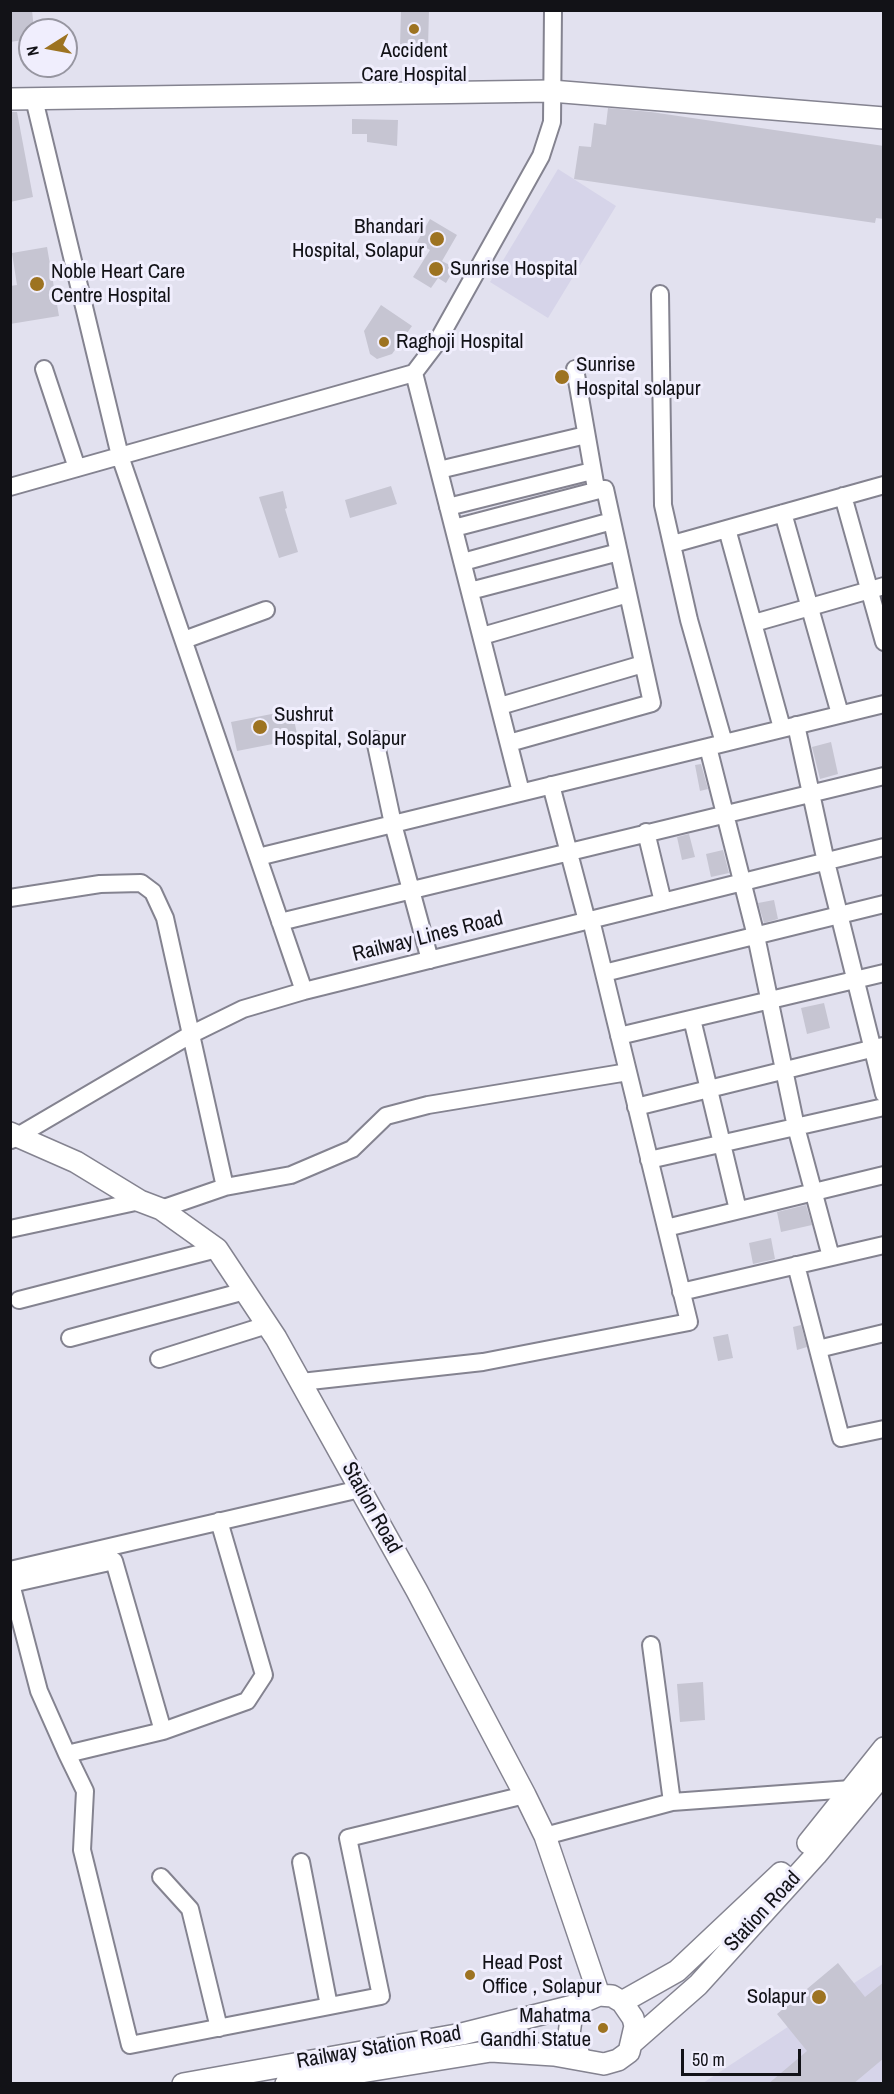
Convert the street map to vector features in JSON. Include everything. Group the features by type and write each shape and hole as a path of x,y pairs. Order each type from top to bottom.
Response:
{"main road":[{"path":"10,99 551,91 884,118"},
{"name":"Station Road","path":"12,1137 76,1162 140,1201 161,1209 217,1249 301,1382 525,1795 545,1836 599,1995"},
{"name":"Station Road","path":"622,2002 677,1971 769,1887 884,1748"},
{"name":"Station Road","path":"633,2042 698,1985 816,1855 884,1773"},
{"path":"599,1995 612,1996 622,2002 633,2018 633,2042 629,2052 612,2062 595,2064 581,2059 569,2034 573,2006 599,1995"},
{"name":"Railway Station Road","path":"183,2084 462,2034 573,2006"},
{"name":"Railway Station Road","path":"286,2084 491,2051 581,2059"}],"street":[{"path":"10,487 414,373 441,334 541,156 552,122 553,10"},
{"path":"34,99 120,456 304,991"},
{"path":"660,294 663,505 689,620 724,742"},
{"path":"44,369 77,468"},
{"path":"575,369 592,471 599,490"},
{"path":"414,373 521,792"},
{"path":"439,470 586,435"},
{"path":"448,507 592,471"},
{"path":"673,544 884,485"},
{"path":"454,528 605,489 652,703 509,743"},
{"path":"843,496 876,588 884,642"},
{"path":"783,513 840,714"},
{"path":"463,562 612,521"},
{"path":"727,528 754,623 811,793 855,980 878,1047 884,1094"},
{"path":"470,591 619,552"},
{"path":"754,623 876,588"},
{"path":"482,636 628,594"},
{"path":"184,640 266,610"},
{"path":"500,706 643,664"},
{"path":"258,857 724,742 883,706"},
{"path":"375,740 393,824 430,960"},
{"path":"708,747 756,936 796,1127 831,1257"},
{"path":"280,922 884,776"},
{"path":"301,1382 483,1362 689,1322 604,973 568,852 551,785"},
{"path":"646,832 663,902"},
{"name":"Railway Lines Road","path":"12,1137 190,1035 243,1009 304,991 884,847"},
{"path":"10,898 100,884 141,883 153,892 165,918 225,1187"},
{"path":"604,973 884,904"},
{"path":"619,1036 884,973"},
{"path":"692,1019 738,1210"},
{"path":"636,1107 878,1047"},
{"path":"161,1209 225,1187 291,1175 352,1149 386,1116 428,1105 628,1072"},
{"path":"649,1160 884,1107"},
{"path":"666,1228 884,1175"},
{"path":"10,1229 140,1201"},
{"path":"681,1292 884,1245"},
{"path":"19,1300 217,1249"},
{"path":"796,1265 841,1438 884,1429"},
{"path":"70,1338 245,1291"},
{"path":"159,1359 267,1325"},
{"path":"818,1349 884,1333"},
{"path":"10,1570 360,1489"},
{"path":"68,1754 162,1731 247,1701 264,1675 219,1521"},
{"path":"162,1731 114,1561 11,1584 39,1691 85,1791 82,1850 130,2045 381,1996 348,1838 525,1795"},
{"path":"651,1645 672,1802"},
{"path":"545,1836 672,1802 851,1789"},
{"path":"301,1862 329,2006"},
{"path":"161,1877 190,1909 219,2028"}],"shaded area":[{"path":"558,169 616,206 548,318 490,282"},
{"path":"883,1964 883,2083 703,2083"}],"building":[{"path":"10,10 32,10 33,18 18,18 18,41 10,42"},
{"name":"Accident Care Hospital","path":"401,10 429,10 428,48 400,47"},
{"path":"608,108 651,112 884,146 884,219 876,218 875,223 574,179 579,146 591,147 594,123 606,125"},
{"path":"10,112 17,112 33,197 10,202"},
{"path":"352,119 398,120 397,146 367,142 367,134 352,134"},
{"path":"430,219 457,235 442,261 455,268 446,283 438,278 431,288 413,277 430,250 417,242"},
{"path":"47,247 59,316 10,324 10,286 17,285 12,253"},
{"name":"Raghoji Hospital","path":"381,305 412,326 392,354 377,359 370,354 364,331"},
{"path":"391,486 397,504 350,518 345,500"},
{"path":"283,491 287,508 285,509 298,552 279,558 259,497"},
{"path":"292,710 298,739 237,751 231,722"},
{"path":"831,742 838,774 820,779 812,747"},
{"path":"701,764 708,789 700,791 695,765"},
{"path":"689,834 695,857 682,860 677,837"},
{"path":"723,850 729,873 711,877 706,854"},
{"path":"774,900 778,919 764,923 758,903"},
{"path":"824,1003 830,1028 807,1034 801,1008"},
{"path":"806,1205 812,1225 781,1232 777,1212"},
{"path":"771,1238 775,1259 753,1264 749,1243"},
{"path":"801,1325 807,1347 797,1350 793,1327"},
{"path":"728,1334 733,1358 718,1361 713,1337"},
{"path":"703,1682 705,1720 680,1722 677,1684"},
{"path":"838,1963 865,1997 884,1982 884,2058 853,2084 768,2084 807,2051 777,2014"}],"place":[{"name":"Accident Care Hospital","path":"414,29"},
{"name":"Bhandari Hospital, Solapur","path":"437,239"},
{"name":"Sunrise Hospital","path":"436,269"},
{"name":"Noble Heart Care Centre Hospital","path":"37,284"},
{"name":"Raghoji Hospital","path":"384,342"},
{"name":"Sunrise Hospital solapur","path":"562,377"},
{"name":"Sushrut Hospital, Solapur","path":"260,727"},
{"name":"Head Post Office , Solapur","path":"470,1975"},
{"name":"Solapur","path":"819,1997"},
{"name":"Mahatma Gandhi Statue","path":"603,2028"}]}
